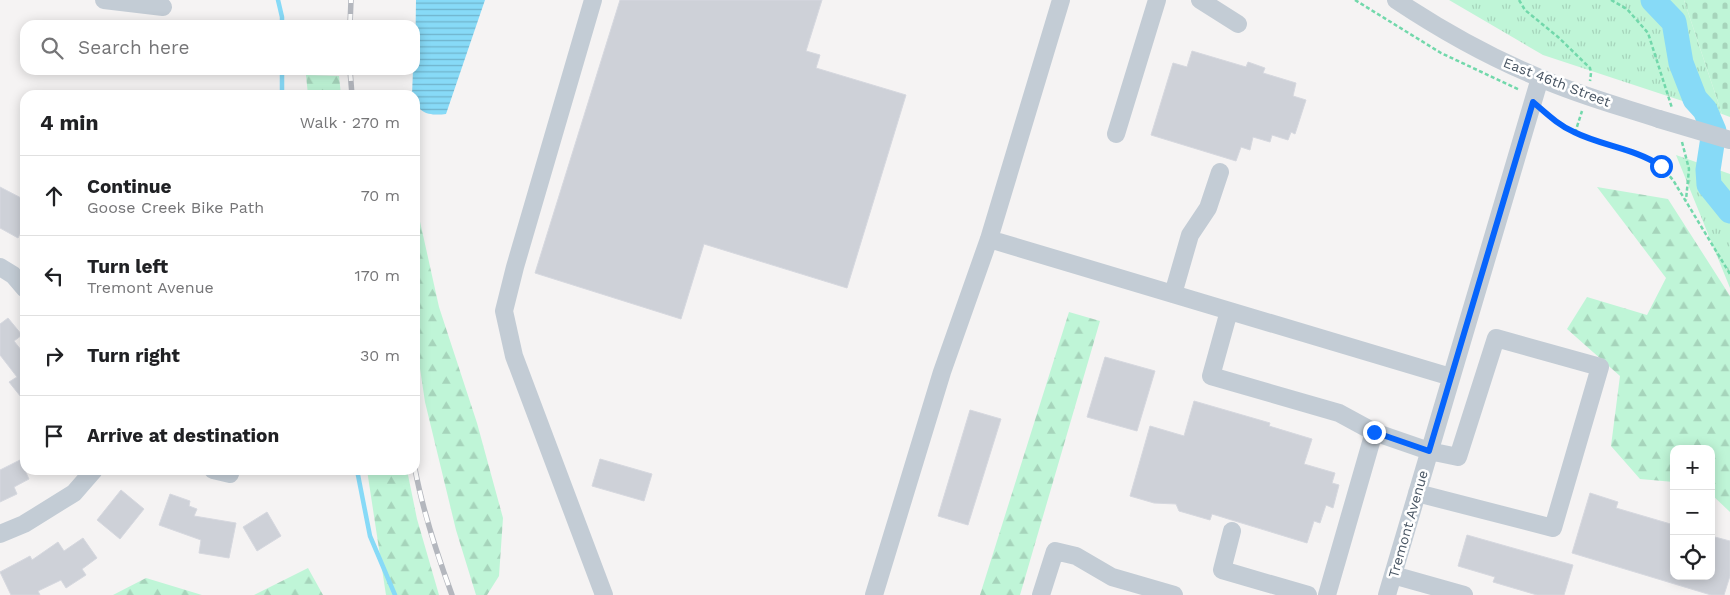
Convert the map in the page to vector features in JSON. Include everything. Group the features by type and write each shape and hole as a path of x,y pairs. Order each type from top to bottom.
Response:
{"street":[{"path":"104,0 163,7"},
{"path":"593,0 504,311 514,356 604,595"},
{"path":"874,595 942,372 989,240 1061,0"},
{"path":"1116,134 1157,0"},
{"path":"1200,0 1238,24"},
{"name":"East 46th Street","path":"1396,0 1437,28 1540,78 1586,95 1666,115 1730,140"},
{"name":"Tremont Avenue","path":"1387,595 1540,78"},
{"path":"1173,294 1190,235 1208,208 1220,172"},
{"path":"989,240 1451,377"},
{"path":"0,267 13,275 20,283"},
{"path":"1229,311 1211,376 1339,413 1374,432 1429,451 1458,457 1496,338 1600,367 1553,528 1417,493"},
{"path":"1327,595 1374,432"},
{"path":"0,534 24,524 74,493 90,475"},
{"path":"1232,531 1222,570 1308,595"},
{"path":"1042,595 1055,551 1076,556 1112,577 1174,595"},
{"path":"1393,575 1464,595"}],"path":[{"path":"1355,0 1441,53 1520,89 1560,125 1575,133 1648,157 1661,166 1686,201 1730,274"},
{"path":"1518,0 1525,10 1558,37 1590,68 1590,80 1575,133"},
{"path":"1611,0 1627,9 1648,33 1666,115"},
{"path":"1681,140 1689,169 1686,201"}],"green space":[{"path":"1449,0 1684,0 1722,114 1543,55"},
{"path":"1684,0 1730,0 1730,117 1722,114"},
{"path":"306,75 339,76 340,90 308,90"},
{"path":"1676,155 1730,174 1730,288"},
{"path":"1597,187 1668,199 1730,296 1730,512 1715,498 1715,445 1670,445 1670,482 1640,479 1611,446 1620,376 1567,329 1587,297 1647,315 1666,278"},
{"path":"420,222 439,307 477,423 503,518 499,576 487,595 476,595 456,530 425,402 420,368"},
{"path":"1069,312 1100,321 1020,595 980,595"},
{"path":"368,475 408,475 417,519 439,595 386,595"},
{"path":"308,568 323,595 254,595"},
{"path":"146,578 202,595 113,595"}],"water":[{"path":"416,0 485,0 446,114 435,115 421,110 420,90 412,90 413,75 420,75 420,20 416,20"}],"building":[{"path":"620,0 822,0 806,51 820,55 816,68 906,95 847,288 704,244 681,319 535,273"},
{"path":"1192,51 1246,67 1248,62 1265,68 1263,73 1296,83 1293,96 1306,100 1295,134 1291,132 1288,140 1272,135 1270,142 1253,137 1250,150 1241,147 1236,161 1151,135 1173,63 1187,67"},
{"path":"0,187 20,197 20,234 18,238 0,228"},
{"path":"8,318 20,333 20,336 14,341 20,349 20,396 9,382 17,377 0,355 0,324"},
{"path":"1105,357 1155,371 1137,431 1087,417"},
{"path":"1194,401 1270,423 1269,426 1312,439 1304,464 1335,473 1332,483 1339,485 1333,508 1326,505 1320,523 1314,521 1307,543 1212,514 1210,520 1179,511 1176,504 1154,503 1130,496 1150,426 1184,436"},
{"path":"970,410 1001,419 968,525 938,516"},
{"path":"600,459 652,474 644,501 592,486"},
{"path":"20,460 20,475 27,475 29,479 14,487 17,494 0,502 0,470"},
{"path":"121,490 144,509 120,539 97,520"},
{"path":"1590,493 1618,502 1616,508 1670,524 1670,580 1715,580 1715,537 1730,541 1730,576 1724,595 1711,595 1572,553"},
{"path":"170,494 190,501 189,506 197,509 194,516 236,523 229,558 199,553 201,540 159,525"},
{"path":"267,512 281,536 257,551 243,527"},
{"path":"1467,535 1573,565 1564,595 1537,595 1493,582 1495,577 1458,566"},
{"path":"83,538 97,558 82,569 86,575 66,588 61,580 38,591 40,595 11,595 0,572 30,556 32,560 58,542 64,551"}],"waterway":[{"path":"278,0 282,20"},
{"path":"1653,0 1674,22 1681,63 1695,99 1705,110 1714,131 1708,170 1709,185 1730,211"},
{"path":"282,75 282,90"},
{"path":"358,475 370,536 395,595"}],"railway":[{"path":"350,20 351,0"},
{"path":"350,75 352,90"},
{"path":"416,475 431,533 452,595"}],"route":[{"path":"1374,432 1429,451 1533,102 1560,125 1575,133 1648,157 1661,166"}]}
